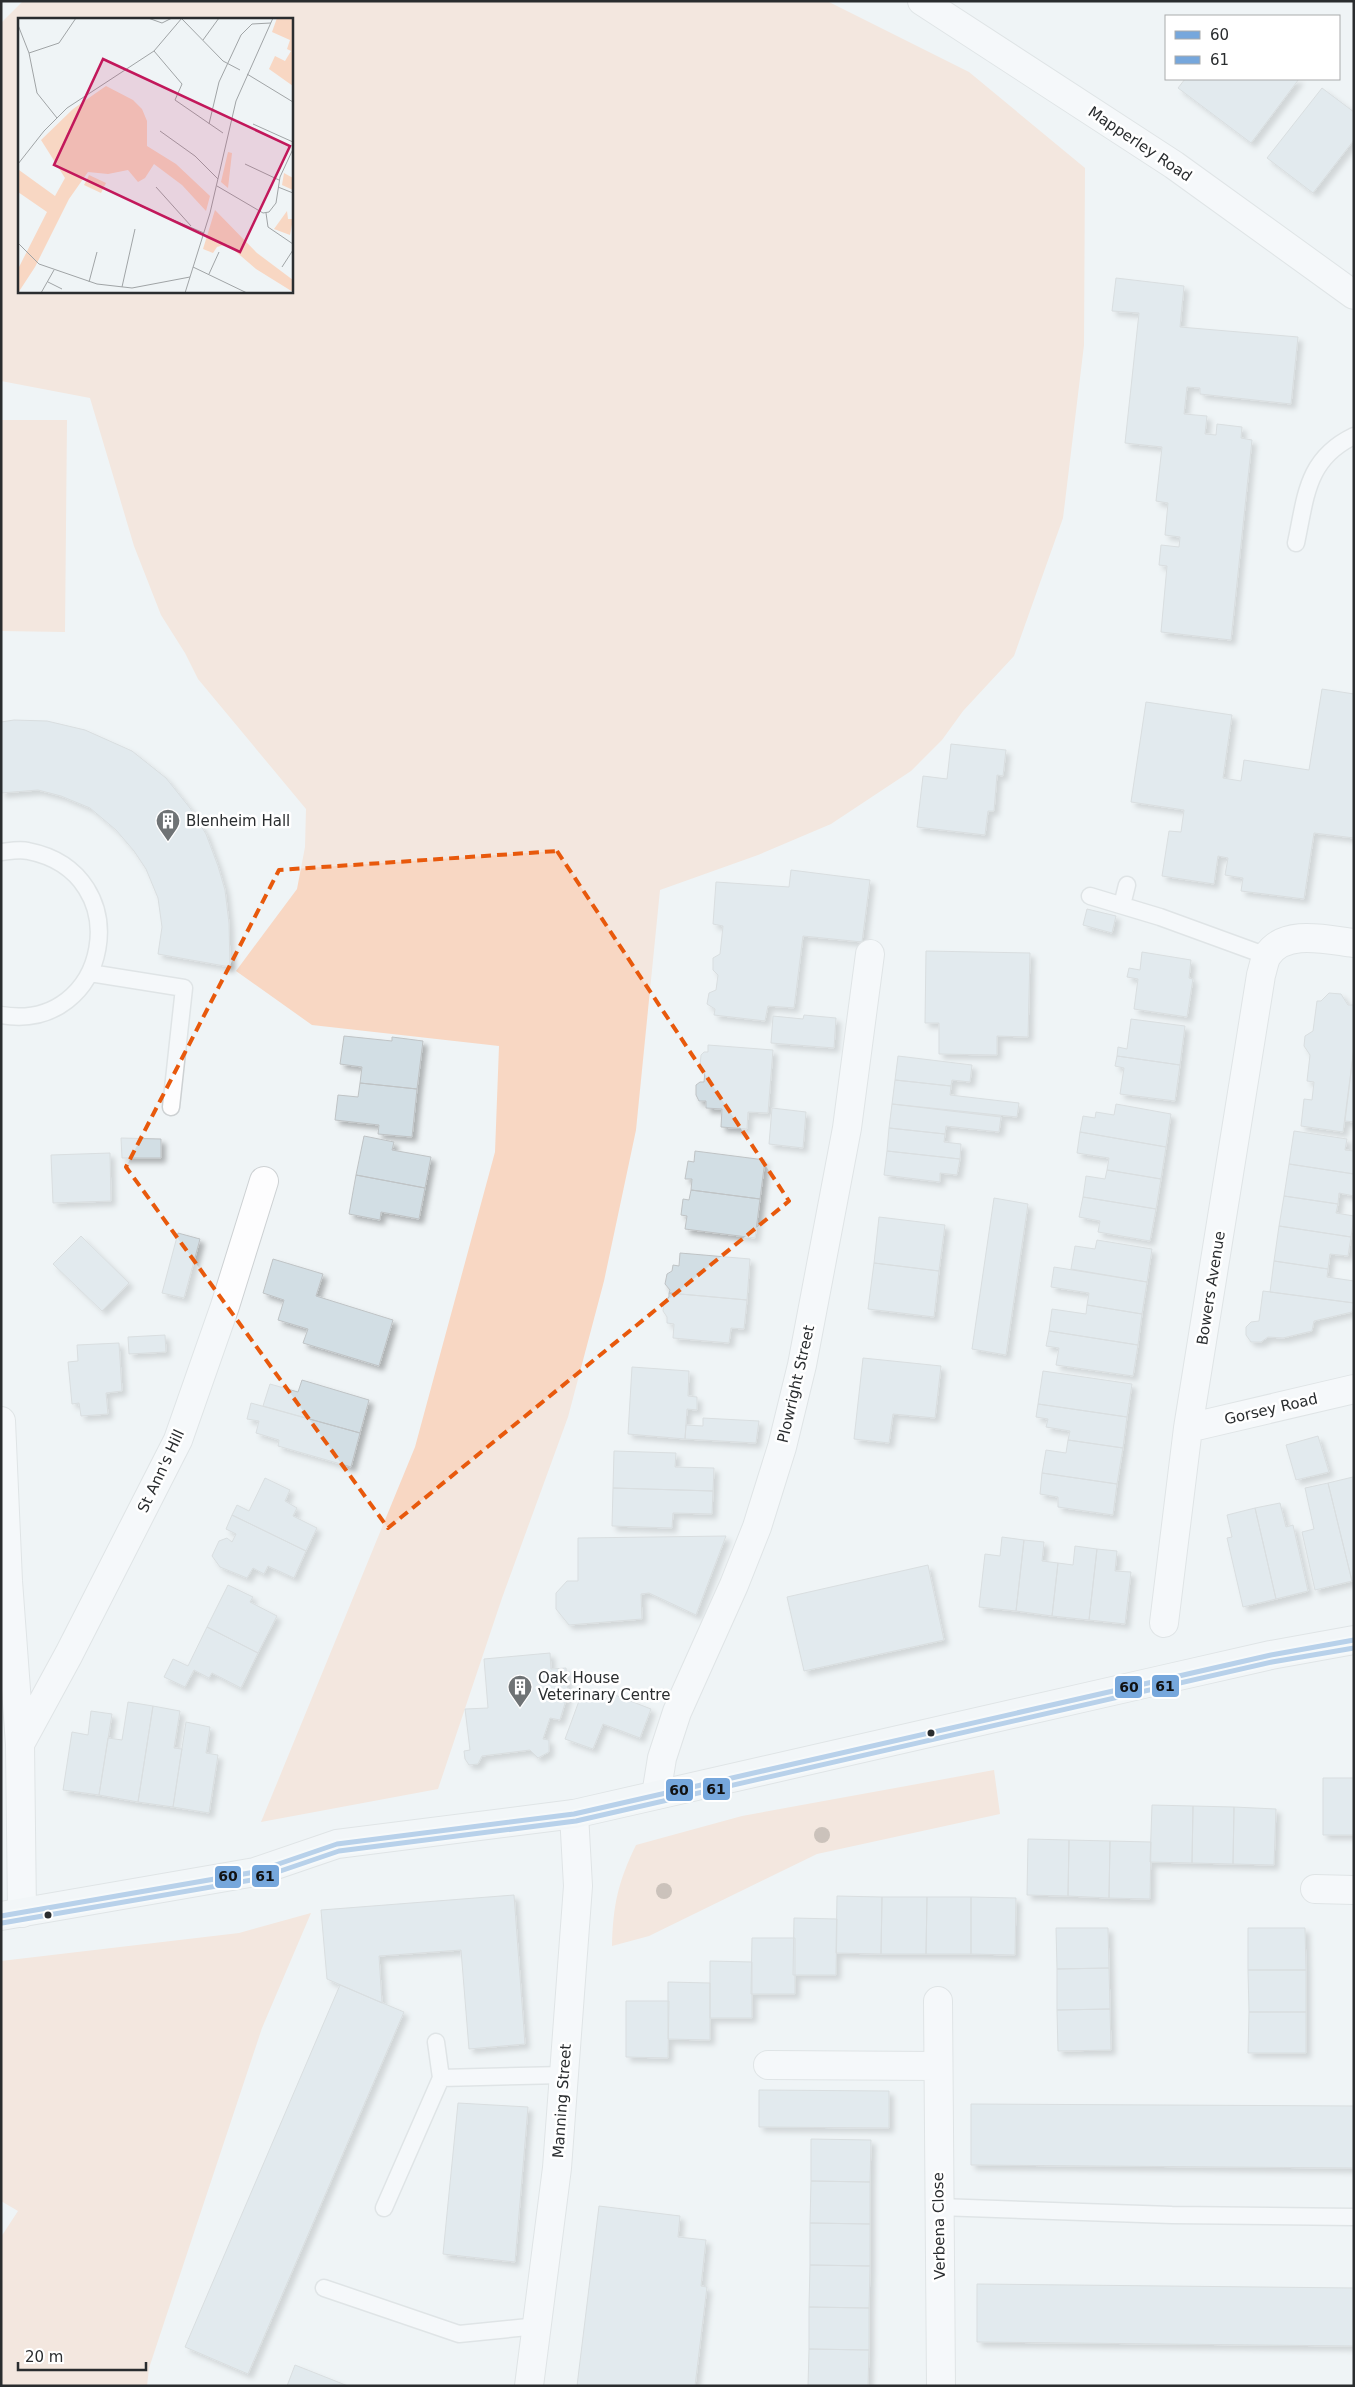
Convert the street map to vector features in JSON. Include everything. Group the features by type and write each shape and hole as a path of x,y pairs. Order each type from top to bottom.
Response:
{"main road":[{"path":"12,1915 255,1872 337,1844 574,1814 1207,1669 1354,1640"}],"street":[{"name":"Mapperley Road","path":"922,1 1174,165 1354,295"},
{"path":"1267,956 1281,944 1306,936 1354,944"},
{"name":"Plowright Street","path":"656,1795 662,1758 677,1712 734,1586 757,1527 782,1447 802,1365 848,1128 870,954"},
{"name":"Bowers Avenue","path":"1164,1623 1188,1428 1261,975 1267,956"},
{"name":"St Ann's Hill","path":"20,1744 70,1654 178,1440 225,1306 264,1181"},
{"name":"Gorsey Road","path":"1188,1428 1354,1389"},
{"name":"St Ann's Hill","path":"1,1421 8,1581 20,1744 12,1915"},
{"name":"Manning Street","path":"529,2386 557,2168 578,1886 574,1814"},
{"path":"1315,1889 1354,1890"},
{"name":"Verbena Close","path":"938,2001 937,2066 941,2386"},
{"path":"768,2064 937,2066"}],"lane":[{"path":"1296,543 1307,489 1321,459 1342,442 1354,436"},
{"path":"1,852 26,850 58,860 77,875 87,888 99,919 97,957 88,978 65,1003 40,1015 14,1018 1,1015"},
{"path":"1122,905 1127,886"},
{"path":"1090,896 1240,944 1267,956"},
{"path":"90,973 184,988 171,1107"},
{"path":"384,2208 441,2078 436,2042"},
{"path":"441,2078 564,2075"},
{"path":"939,2207 1172,2215 1354,2217"},
{"path":"324,2288 459,2334 538,2326"}],"highlighted area":[{"path":"557,851 789,1201 388,1528 126,1167 279,870"}],"shaded area":[{"path":"23,1 827,1 969,72 1085,168 1084,345 1063,518 1014,656 963,711 942,740 911,771 831,824 758,855 660,890 636,1130 604,1281 568,1417 502,1598 438,1789 261,1822 415,1447 495,1152 499,1046 312,1025 236,971 297,889 305,847 306,809 198,679 185,653 161,615 134,546 90,398 1,381 1,23"},
{"path":"1,420 67,420 65,632 1,631"},
{"path":"994,1770 1000,1814 817,1854 649,1936 612,1946 615,1906 621,1882 636,1845 742,1816"},
{"path":"311,1913 262,2028 149,2368 147,2386 1,2386 1,2237 18,2211 1,2201 1,1961 239,1933"}],"building":[{"path":"1184,80 1298,80 1251,143 1178,88"},
{"path":"1322,88 1354,112 1354,140 1313,193 1267,158"},
{"path":"1116,278 1184,286 1180,327 1298,337 1291,404 1200,394 1200,388 1187,387 1184,414 1207,416 1205,434 1216,435 1217,424 1242,427 1241,438 1252,440 1231,640 1161,632 1167,566 1159,565 1161,545 1179,547 1180,537 1165,535 1168,503 1156,501 1162,447 1125,443 1139,313 1112,311"},
{"path":"1322,689 1354,694 1354,838 1314,833 1304,899 1241,891 1243,878 1225,875 1228,858 1218,856 1214,884 1162,876 1169,831 1181,832 1184,810 1131,802 1146,702 1232,715 1223,778 1241,781 1244,760 1309,770"},
{"name":"Blenheim Hall","path":"14,720 47,721 85,730 132,751 166,778 190,808 206,834 218,866 225,890 229,923 230,967 158,954 162,927 158,898 146,869 116,830 90,808 61,796 38,790 1,793 1,722"},
{"path":"951,744 1006,750 1003,776 997,775 994,811 988,811 985,835 917,827 923,776 947,779"},
{"path":"791,870 870,880 862,942 803,936 794,1008 768,1006 765,1021 714,1015 715,1009 707,1004 709,993 716,990 718,975 713,970 713,958 720,954 723,926 713,924 716,882 789,887"},
{"path":"1087,909 1116,916 1112,933 1083,925"},
{"path":"926,951 1030,953 1028,1037 997,1036 997,1055 939,1054 939,1023 925,1023"},
{"path":"1142,952 1191,960 1189,978 1193,979 1187,1017 1134,1009 1138,979 1127,977 1129,968 1140,970"},
{"path":"1329,993 1341,994 1348,1005 1354,1005 1354,1048 1343,1132 1301,1126 1304,1099 1312,1100 1314,1082 1307,1081 1310,1055 1304,1046 1305,1036 1313,1031 1317,1001 1321,1001"},
{"path":"804,1015 836,1018 834,1048 771,1043 773,1016 803,1019"},
{"path":"1131,1019 1185,1026 1180,1065 1117,1056 1118,1047 1127,1049"},
{"path":"344,1036 392,1041 392,1037 423,1041 417,1089 360,1083 362,1067 340,1064"},
{"path":"708,1045 773,1050 768,1113 748,1112 747,1129 721,1127 722,1109 706,1108 706,1101 699,1101 696,1095 696,1085 704,1082 705,1071 700,1066 701,1055 704,1052 708,1052"},
{"path":"1354,1048 1354,1122 1345,1121"},
{"path":"898,1056 972,1065 970,1082 952,1080 951,1086 895,1080"},
{"path":"1117,1056 1180,1065 1175,1101 1120,1094 1124,1068 1115,1066"},
{"path":"895,1080 951,1086 950,1095 1019,1103 1017,1117 892,1104"},
{"path":"360,1083 417,1089 412,1137 378,1134 379,1125 335,1120 338,1095 358,1097"},
{"path":"892,1104 1001,1117 999,1132 946,1126 945,1134 889,1128"},
{"path":"1116,1104 1171,1114 1166,1147 1080,1132 1083,1116 1095,1118 1096,1112 1114,1115"},
{"path":"772,1108 806,1112 803,1148 769,1144"},
{"path":"889,1128 945,1134 944,1142 961,1144 960,1159 887,1151"},
{"path":"1294,1131 1347,1139 1345,1150 1354,1151 1354,1174 1289,1164"},
{"path":"1080,1132 1166,1147 1161,1179 1107,1170 1109,1158 1077,1153"},
{"path":"364,1136 394,1142 392,1150 431,1157 425,1188 356,1175"},
{"path":"121,1138 161,1139 161,1158 122,1158"},
{"path":"695,1151 765,1160 760,1199 691,1190 692,1179 685,1179 688,1161 694,1162"},
{"path":"887,1151 960,1159 957,1175 940,1173 940,1182 884,1175"},
{"path":"110,1153 111,1201 53,1203 51,1155"},
{"path":"1289,1164 1354,1174 1354,1196 1339,1193 1338,1204 1284,1196"},
{"path":"1107,1170 1161,1179 1156,1209 1083,1197 1086,1176 1105,1179"},
{"path":"356,1175 425,1188 419,1219 381,1212 380,1220 349,1214"},
{"path":"691,1190 760,1199 755,1238 685,1229 687,1216 681,1215 683,1199 689,1200"},
{"path":"1284,1196 1338,1204 1336,1213 1354,1216 1351,1237 1279,1226"},
{"path":"1083,1197 1156,1209 1150,1241 1098,1232 1100,1221 1079,1217"},
{"path":"994,1198 1028,1204 1006,1355 972,1349"},
{"path":"879,1217 945,1225 939,1271 874,1263"},
{"path":"1279,1226 1351,1237 1348,1256 1330,1254 1328,1269 1274,1261"},
{"path":"178,1233 200,1239 184,1298 162,1293"},
{"path":"81,1236 129,1283 102,1311 53,1264"},
{"path":"1097,1240 1152,1249 1147,1282 1071,1269 1075,1246 1095,1249"},
{"path":"680,1253 750,1259 747,1300 669,1293 670,1290 665,1284 667,1274 672,1271 673,1265 679,1266"},
{"path":"273,1259 323,1274 316,1296 393,1320 379,1366 303,1343 308,1329 278,1320 284,1300 263,1293"},
{"path":"1274,1261 1328,1269 1327,1277 1354,1281 1354,1303 1270,1292"},
{"path":"874,1263 939,1271 934,1317 868,1309"},
{"path":"1054,1267 1147,1282 1142,1314 1087,1305 1089,1293 1051,1287"},
{"path":"1263,1291 1354,1303 1352,1312 1314,1321 1312,1331 1283,1338 1268,1337 1261,1342 1251,1342 1246,1335 1246,1327 1251,1322 1259,1321"},
{"path":"669,1293 747,1300 744,1329 731,1328 729,1343 673,1338 674,1324 667,1323 667,1317 663,1311 664,1301 669,1297"},
{"path":"1087,1305 1142,1314 1138,1345 1049,1331 1052,1309 1086,1314"},
{"path":"1049,1331 1138,1345 1133,1376 1056,1365 1059,1348 1046,1346"},
{"path":"165,1335 166,1352 129,1354 128,1337"},
{"path":"119,1343 122,1391 106,1393 108,1414 81,1416 79,1403 72,1404 68,1362 78,1361 77,1345"},
{"path":"863,1358 941,1366 935,1418 893,1414 889,1443 854,1439"},
{"path":"632,1367 689,1371 688,1396 697,1397 697,1410 687,1409 685,1439 628,1434"},
{"path":"1043,1371 1132,1384 1127,1417 1038,1404"},
{"path":"302,1380 369,1400 360,1433 263,1406 270,1384 298,1392"},
{"path":"251,1403 360,1433 351,1467 278,1446 279,1440 256,1433 259,1421 247,1419"},
{"path":"1038,1404 1127,1417 1123,1448 1068,1440 1070,1431 1046,1427 1048,1419 1036,1417"},
{"path":"703,1418 759,1421 756,1443 685,1439 686,1425 703,1426"},
{"path":"1318,1436 1329,1472 1296,1480 1286,1445"},
{"path":"1068,1440 1123,1448 1117,1484 1042,1473 1046,1450 1066,1453"},
{"path":"614,1451 676,1453 675,1467 714,1468 713,1491 613,1488"},
{"path":"1042,1473 1117,1484 1113,1515 1058,1507 1058,1497 1040,1494"},
{"path":"1353,1477 1354,1581 1352,1581 1328,1483"},
{"path":"265,1478 290,1490 285,1501 297,1508 293,1516 317,1528 306,1551 232,1515 237,1505 249,1511"},
{"path":"1328,1483 1352,1581 1315,1590 1302,1532 1314,1529 1305,1488"},
{"path":"613,1488 713,1491 712,1514 673,1513 672,1528 612,1526"},
{"path":"1280,1503 1286,1527 1293,1525 1308,1591 1276,1599 1255,1508"},
{"path":"1255,1508 1276,1599 1243,1607 1227,1538 1232,1537 1227,1515"},
{"path":"232,1515 306,1551 294,1578 268,1566 264,1574 253,1568 247,1578 220,1567 212,1556 219,1541 227,1538 232,1542 236,1534 226,1529"},
{"path":"726,1536 696,1615 649,1593 641,1594 642,1619 569,1625 556,1609 556,1593 567,1581 578,1581 578,1538"},
{"path":"1002,1537 1024,1540 1016,1611 979,1607 985,1554 1000,1556"},
{"path":"1024,1540 1044,1542 1042,1561 1058,1563 1052,1616 1016,1611"},
{"path":"1075,1546 1097,1549 1089,1620 1052,1616 1058,1563 1073,1565"},
{"path":"1097,1549 1117,1551 1115,1571 1131,1572 1125,1624 1089,1620"},
{"path":"928,1565 944,1640 804,1671 787,1597"},
{"path":"228,1585 253,1597 250,1602 277,1616 258,1653 207,1627"},
{"path":"207,1627 258,1653 241,1688 212,1673 209,1678 194,1670 185,1687 164,1677 173,1659 188,1666"},
{"name":"Oak House Veterinary Centre","path":"550,1653 551,1669 566,1668 568,1693 560,1720 550,1718 543,1739 549,1740 549,1752 538,1758 530,1750 482,1756 478,1764 469,1765 465,1759 464,1751 470,1750 465,1709 488,1708 484,1659"},
{"path":"583,1690 608,1699 610,1693 651,1709 640,1738 603,1724 593,1749 565,1739"},
{"path":"128,1702 153,1706 138,1802 99,1795 108,1738 122,1740"},
{"path":"153,1706 180,1711 174,1748 182,1749 173,1807 138,1802"},
{"path":"91,1711 112,1714 99,1795 63,1790 72,1732 88,1735"},
{"path":"186,1722 210,1727 206,1753 218,1755 209,1813 173,1807"},
{"path":"1323,1778 1354,1778 1354,1835 1323,1835"},
{"path":"1152,1805 1193,1806 1192,1863 1150,1862"},
{"path":"1193,1806 1234,1807 1233,1864 1192,1863"},
{"path":"1234,1807 1276,1809 1274,1865 1233,1864"},
{"path":"1028,1839 1069,1840 1068,1896 1027,1895"},
{"path":"1069,1840 1110,1841 1109,1898 1068,1896"},
{"path":"1110,1841 1151,1842 1150,1899 1109,1898"},
{"path":"514,1895 525,2044 469,2049 461,1950 379,1956 382,2003 327,1979 321,1910"},
{"path":"837,1896 882,1897 881,1954 836,1953"},
{"path":"882,1897 927,1897 926,1954 881,1954"},
{"path":"927,1897 971,1897 971,1954 926,1954"},
{"path":"971,1897 1016,1898 1015,1955 971,1954"},
{"path":"794,1918 837,1919 836,1975 793,1975"},
{"path":"1056,1928 1108,1928 1109,1968 1057,1969"},
{"path":"1248,1928 1305,1928 1306,1970 1248,1970"},
{"path":"752,1938 795,1938 795,1994 751,1994"},
{"path":"710,1961 752,1962 752,2018 710,2018"},
{"path":"1109,1968 1110,2009 1057,2010 1057,1969"},
{"path":"1248,1970 1306,1970 1306,2012 1249,2012"},
{"path":"668,1982 710,1983 710,2040 668,2039"},
{"path":"340,1985 404,2012 248,2374 185,2347"},
{"path":"626,2001 669,2001 668,2058 626,2057"},
{"path":"1110,2009 1111,2050 1058,2051 1057,2010"},
{"path":"1249,2012 1306,2012 1306,2053 1248,2053"},
{"path":"759,2090 889,2091 889,2128 759,2127"},
{"path":"458,2103 528,2107 515,2262 443,2254"},
{"path":"971,2104 1354,2106 1354,2168 971,2165"},
{"path":"811,2139 871,2140 870,2182 811,2181"},
{"path":"811,2181 870,2182 870,2224 810,2223"},
{"path":"599,2206 680,2216 678,2237 706,2240 701,2286 707,2287 695,2386 577,2386"},
{"path":"810,2223 870,2224 870,2266 810,2265"},
{"path":"810,2265 870,2266 869,2308 809,2307"},
{"path":"977,2284 1354,2288 1354,2346 977,2342"},
{"path":"809,2307 869,2308 869,2350 809,2349"},
{"path":"809,2349 869,2350 868,2386 808,2386"},
{"path":"295,2365 348,2386 287,2386"}],"transit line":[{"name":"60","path":"1,1916 255,1872 337,1844 574,1814 1271,1655 1354,1640"},
{"name":"61","path":"2,1923 257,1879 339,1851 576,1821 1272,1662 1354,1648"}],"place":[{"name":"Blenheim Hall","path":"168,842"},
{"name":"Oak House Veterinary Centre","path":"520,1708"}]}
